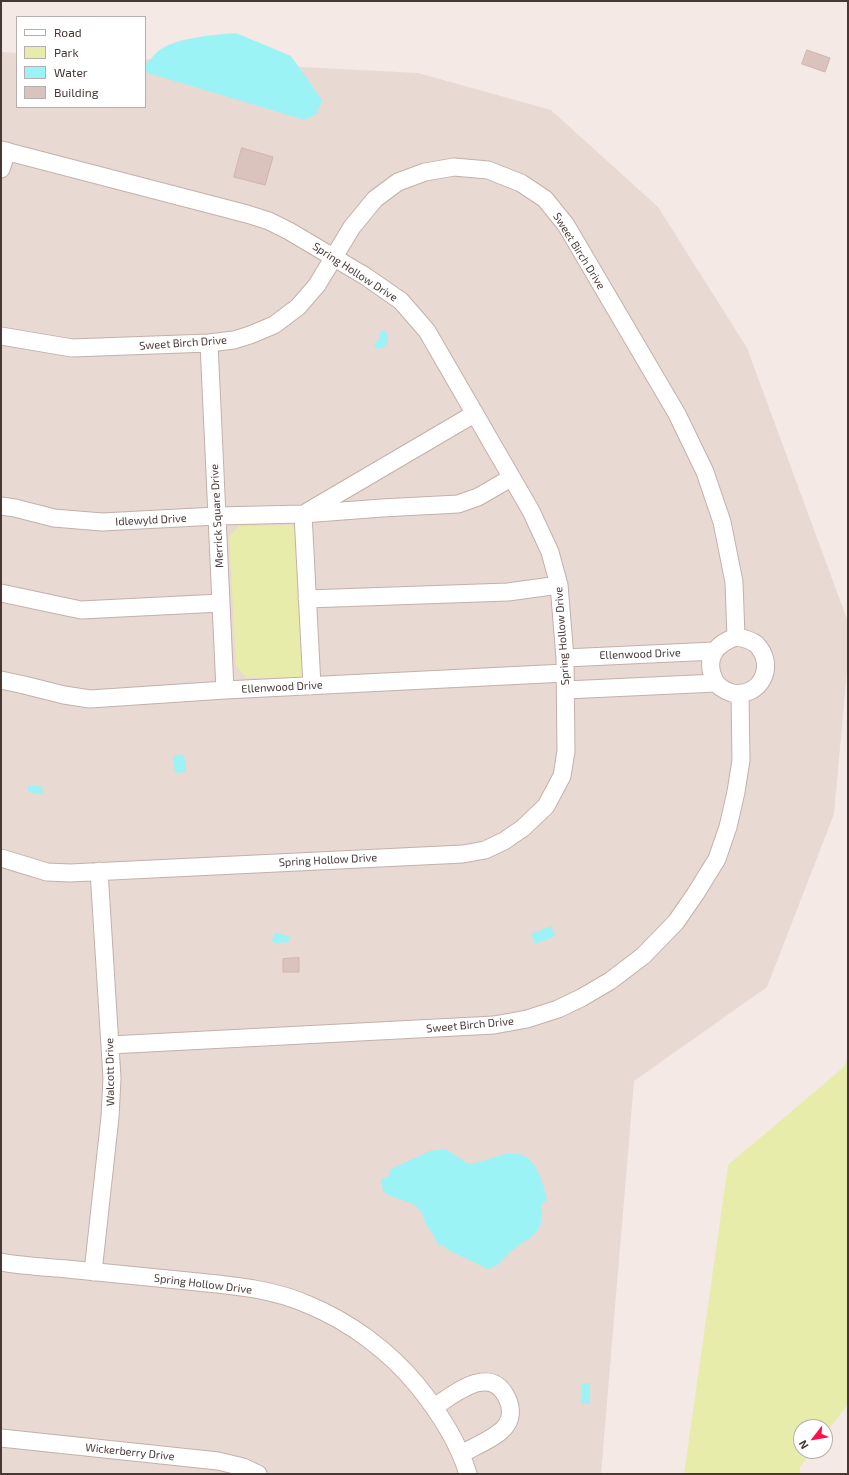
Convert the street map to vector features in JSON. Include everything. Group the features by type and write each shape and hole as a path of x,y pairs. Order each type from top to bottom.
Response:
{"street":[{"path":"1,169 4,150"},
{"name":"Spring Hollow Drive","path":"1,858 47,872 70,873 463,854 485,850 524,828 546,806 562,776 566,751 566,674 559,584 550,552 531,511 426,331 401,301 334,257 269,221 4,150"},
{"name":"Sweet Birch Drive","path":"1,336 72,348 209,343 234,340 274,325 298,307 317,285 352,227 375,199 398,182 425,172 454,167 488,170 521,183 545,199 566,225 677,414 705,472 722,522 734,582 736,636"},
{"name":"Merrick Square Drive","path":"209,343 225,690"},
{"name":"Idlewyld Drive","path":"303,514 474,414"},
{"name":"Idlewyld Drive","path":"1,506 54,518 102,522 217,516 303,514 458,504 478,497 511,478"},
{"path":"303,514 312,686"},
{"path":"307,599 508,592 559,584"},
{"path":"1,593 81,610 221,603"},
{"path":"736,636 755,643 764,654 766,667 762,680 753,690 740,694 727,692 716,683 710,671 711,658 718,646 736,636"},
{"name":"Ellenwood Drive","path":"1,680 64,695 90,698 566,674 715,651"},
{"name":"Ellenwood Drive","path":"566,674 716,683"},
{"name":"Sweet Birch Drive","path":"110,1045 494,1025 527,1019 581,998 610,981 643,956 670,928 696,893 717,859 728,827 741,760 740,694"},
{"name":"Walcott Drive","path":"93,1272 110,1116 112,1078 99,871"},
{"name":"Spring Hollow Drive","path":"1,1262 242,1286 308,1304 336,1318 360,1333 387,1354 407,1374 442,1417 461,1454 468,1474"},
{"path":"434,1407 473,1384 482,1381 491,1382 499,1386 506,1396 511,1406 507,1425 500,1432 461,1454"},
{"name":"Wickerberry Drive","path":"1,1441 218,1461 244,1467 258,1474"}],"shaded area":[{"path":"1,52 16,53 16,108 146,108 146,59 418,73 551,110 658,207 747,348 848,622 848,659 834,814 767,987 634,1081 601,1474 1,1474"}],"green space":[{"path":"291,525 299,534 308,666 300,678 246,678 236,666 229,536 239,526"},
{"path":"848,1058 848,1404 833,1424 833,1419 793,1419 793,1459 806,1459 800,1467 800,1474 684,1474 728,1165 844,1067"}],"water":[{"path":"236,33 291,56 322,100 317,113 305,120 148,73 146,71 146,65 157,52 165,47 184,40"},
{"path":"384,330 388,335 388,342 383,348 376,349 374,344 379,339 380,332"},
{"path":"184,755 186,772 175,773 173,756"},
{"path":"29,785 42,787 43,793 39,794 29,792 27,787"},
{"path":"551,926 555,936 535,944 531,934"},
{"path":"275,933 290,937 289,941 287,943 283,942 277,944 272,941"},
{"path":"446,1149 468,1164 498,1156 519,1154 533,1163 538,1171 547,1200 541,1204 541,1219 539,1228 531,1237 492,1268 488,1269 448,1250 444,1246 439,1245 417,1207 390,1196 383,1191 381,1179 389,1176 389,1170 430,1151"},
{"path":"581,1383 590,1383 590,1404 581,1404"}],"building":[{"path":"807,50 830,58 825,72 802,64"},
{"path":"242,148 273,157 265,185 234,177"},
{"path":"299,958 299,972 283,972 283,959"}]}
